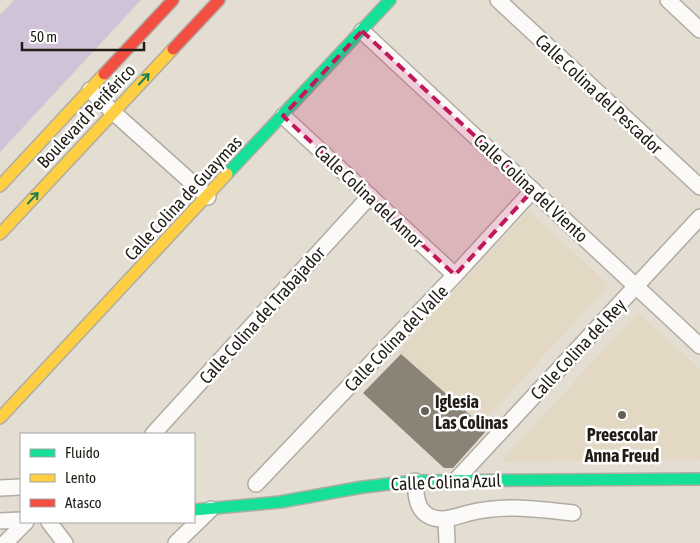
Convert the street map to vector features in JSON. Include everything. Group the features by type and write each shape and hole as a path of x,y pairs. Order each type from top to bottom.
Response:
{"street":[{"name":"Boulevard Periférico","path":"0,186 174,0"},
{"name":"Boulevard Periférico","path":"0,234 218,0"},
{"name":"Calle Colina de Guaymas","path":"0,418 390,0"},
{"name":"Calle Colina del Pescador","path":"498,0 700,188"},
{"path":"668,0 700,30"},
{"name":"Calle Colina del Viento","path":"362,31 700,346"},
{"path":"90,90 208,196"},
{"name":"Calle Colina del Amor","path":"283,116 455,275"},
{"name":"Calle Colina del Valle","path":"256,484 455,275 533,190"},
{"name":"Calle Colina del Trabajador","path":"154,433 370,196"},
{"name":"Calle Colina del Rey","path":"456,480 700,217"},
{"name":"Calle Colina Azul","path":"195,510 280,502 362,487 415,481 700,479"},
{"path":"415,481 417,501 421,509 432,518 446,519 506,507 573,514"},
{"path":"0,488 20,488"},
{"path":"176,543 211,509"},
{"path":"446,519 447,543"},
{"path":"0,521 20,520"},
{"path":"5,543 25,523"},
{"path":"50,523 65,543"}],"highlighted area":[{"path":"362,31 533,190 455,275 283,116"}],"shaded area":[{"path":"14,0 141,0 0,152 0,15"},
{"path":"528,211 609,285 478,427 397,353"},
{"name":"Preescolar Anna Freud","path":"638,313 700,369 700,460 501,461"}],"building":[{"name":"Iglesia Las Colinas","path":"401,354 487,430 453,468 444,468 363,393"}],"traffic: fast":[{"path":"227,174 390,0"},
{"path":"195,510 280,502 363,487 415,481 700,479"}],"traffic: slow":[{"path":"0,234 173,49"},
{"path":"0,186 104,74"},
{"path":"0,418 227,174"}],"traffic: jam":[{"path":"104,74 173,0"},
{"path":"173,49 219,0"}],"place":[{"name":"Iglesia Las Colinas","path":"425,411"},
{"name":"Preescolar Anna Freud","path":"622,415"}]}
